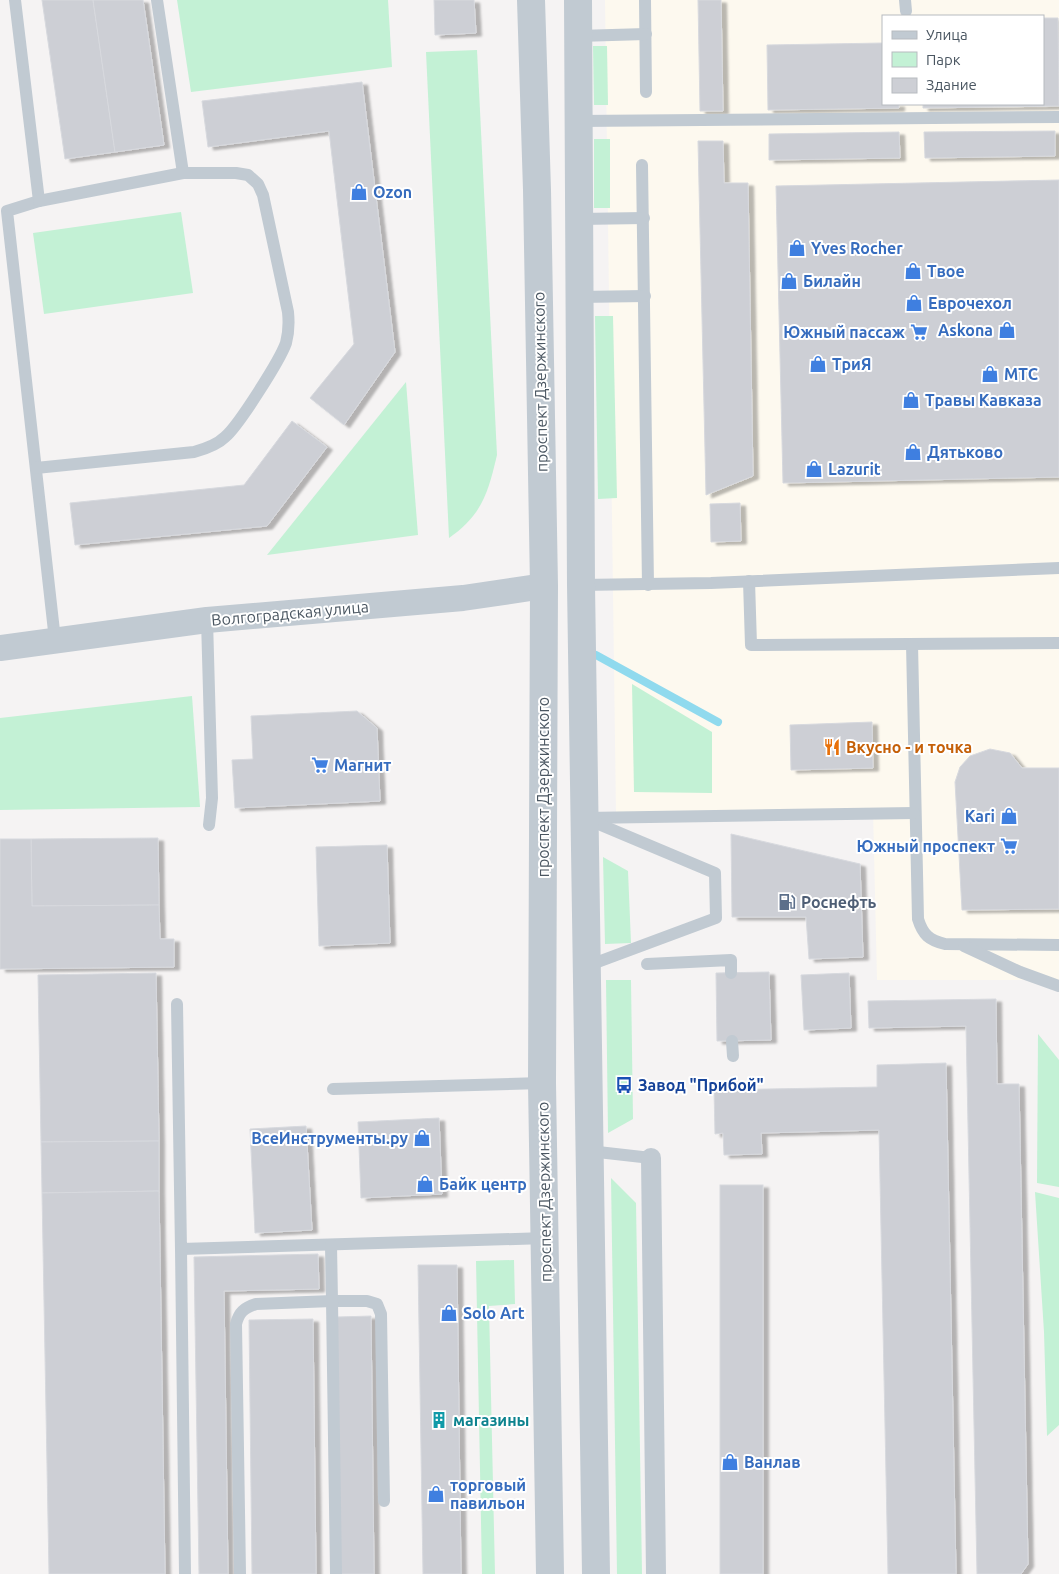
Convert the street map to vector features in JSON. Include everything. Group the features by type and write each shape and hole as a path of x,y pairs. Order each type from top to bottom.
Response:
{"street":[{"name":"проспект Дзержинского","path":"531,0 537,190 544,586 542,1083 550,1574"},
{"path":"578,0 581,585 596,1574"},
{"name":"Волгоградская улица","path":"0,648 207,620 464,598 544,586 581,585"},
{"path":"651,1158 656,1574"}],"lane":[{"path":"15,0 39,201"},
{"path":"157,0 183,173"},
{"path":"646,0 646,92"},
{"path":"578,36 646,34"},
{"path":"578,121 1059,116"},
{"path":"642,166 648,585"},
{"path":"36,468 194,452 210,447 225,438 236,425 279,357 286,343 289,327 288,312 263,195 258,184 248,175 236,173 183,173 39,201 4,212 55,640"},
{"path":"579,219 644,218"},
{"path":"579,297 645,296"},
{"path":"581,585 648,585 1059,568"},
{"path":"749,581 751,645 1059,643"},
{"path":"207,620 212,798 209,825"},
{"path":"912,644 914,813 918,919 922,932 932,941 945,944 1059,945"},
{"path":"584,818 914,813"},
{"path":"584,818 715,872 716,918 587,966"},
{"path":"960,944 1020,972 1059,986"},
{"path":"647,964 731,960 731,973"},
{"path":"177,1004 185,1574"},
{"path":"732,1041 733,1056"},
{"path":"333,1089 542,1083"},
{"path":"590,1151 651,1158"},
{"path":"180,1250 546,1238"},
{"path":"331,1245 336,1574"},
{"path":"240,1574 236,1324 239,1315 246,1307 256,1304 332,1301 367,1301 377,1304 381,1314 384,1501"}],"shaded area":[{"path":"605,0 1059,0 1059,980 877,980 873,810 616,815"}],"green space":[{"path":"177,0 388,0 392,67 191,92"},
{"path":"593,46 607,46 608,105 594,105"},
{"path":"477,50 497,455 487,492 482,502 469,521 449,538 426,52"},
{"path":"594,139 610,139 610,208 594,208"},
{"path":"181,212 193,293 44,314 33,233"},
{"path":"595,316 613,316 617,498 598,499"},
{"path":"406,382 418,535 267,555"},
{"path":"632,684 712,732 712,793 634,792"},
{"path":"192,696 200,807 0,810 0,718"},
{"path":"603,857 628,871 631,943 605,944"},
{"path":"606,980 631,980 633,1119 608,1133"},
{"path":"1038,1034 1059,1060 1059,1187 1037,1183"},
{"path":"611,1178 636,1203 642,1574 617,1574"},
{"path":"1035,1192 1059,1198 1059,1425 1047,1436 1044,1332"},
{"path":"514,1260 515,1304 489,1306 495,1574 482,1574 476,1261"}],"building":[{"path":"42,0 93,0 115,152 65,159"},
{"path":"93,0 143,0 164,145 115,152"},
{"path":"434,0 474,0 476,33 435,35"},
{"path":"698,0 721,0 723,111 700,111"},
{"path":"1044,18 1058,18 1059,106 923,108 923,105 1044,105"},
{"path":"882,43 882,105 899,105 899,108 768,110 767,45"},
{"path":"362,82 395,352 344,425 310,398 354,344 329,131 208,147 202,101"},
{"path":"1055,131 1055,156 925,158 924,132"},
{"path":"899,132 900,158 769,160 769,134"},
{"path":"698,141 723,141 724,183 748,183 753,476 706,495"},
{"name":"Южный пассаж","path":"1059,180 1059,477 783,483 776,186"},
{"path":"292,421 327,447 267,526 75,545 70,503 244,485"},
{"path":"740,503 741,541 711,542 710,504"},
{"path":"357,711 377,728 380,801 235,808 232,760 253,759 251,716"},
{"name":"Вкусно - и точка","path":"872,722 873,768 791,770 790,725"},
{"name":"Южный проспект","path":"990,749 1010,753 1022,768 1059,768 1059,909 962,910 955,782 960,767 970,756"},
{"path":"731,834 860,864 863,957 809,959 806,917 732,917"},
{"path":"158,838 159,905 32,906 31,839"},
{"path":"0,839 31,839 32,906 159,905 160,939 174,939 174,967 0,969"},
{"path":"387,845 390,943 319,946 316,847"},
{"path":"769,972 771,1040 717,1041 716,973"},
{"path":"156,973 159,1141 41,1142 38,975"},
{"path":"849,973 851,1028 804,1030 801,975"},
{"path":"996,999 997,1084 1019,1084 1028,1564 1021,1574 977,1574 966,1026 869,1028 868,1001"},
{"path":"946,1063 956,1574 888,1574 879,1130 761,1133 762,1154 724,1155 723,1133 715,1134 714,1090 877,1087 877,1065"},
{"path":"439,1118 442,1194 361,1198 358,1122"},
{"path":"306,1126 312,1230 255,1233 250,1129"},
{"path":"159,1141 159,1191 42,1193 41,1142"},
{"path":"720,1185 763,1185 763,1574 720,1574"},
{"path":"159,1191 165,1574 49,1574 42,1193"},
{"path":"318,1254 319,1289 224,1291 228,1574 199,1574 194,1257"},
{"name":"магазины","path":"418,1265 457,1265 461,1574 423,1574"},
{"path":"371,1316 374,1574 340,1574 337,1317"},
{"path":"313,1319 316,1574 252,1574 249,1320"}],"waterway":[{"path":"596,655 718,722"}],"place":[{"name":"Ozon","path":"359,192"},
{"name":"Yves Rocher","path":"797,248"},
{"name":"Твое","path":"913,271"},
{"name":"Билайн","path":"789,281"},
{"name":"Еврочехол","path":"914,303"},
{"name":"Askona","path":"1007,330"},
{"name":"Южный пассаж","path":"919,332"},
{"name":"ТриЯ","path":"818,364"},
{"name":"МТС","path":"990,374"},
{"name":"Травы Кавказа","path":"911,400"},
{"name":"Дятьково","path":"913,452"},
{"name":"Lazurit","path":"814,469"},
{"name":"Вкусно - и точка","path":"832,747"},
{"name":"Магнит","path":"320,765"},
{"name":"Kari","path":"1009,816"},
{"name":"Южный проспект","path":"1009,846"},
{"name":"Роснефть","path":"787,902"},
{"name":"Завод \"Прибой\"","path":"624,1085"},
{"name":"ВсеИнструменты.ру","path":"422,1138"},
{"name":"Байк центр","path":"425,1184"},
{"name":"Solo Art","path":"449,1313"},
{"name":"магазины","path":"439,1420"},
{"name":"Ванлав","path":"730,1462"},
{"name":"торговый павильон","path":"436,1494"}]}
